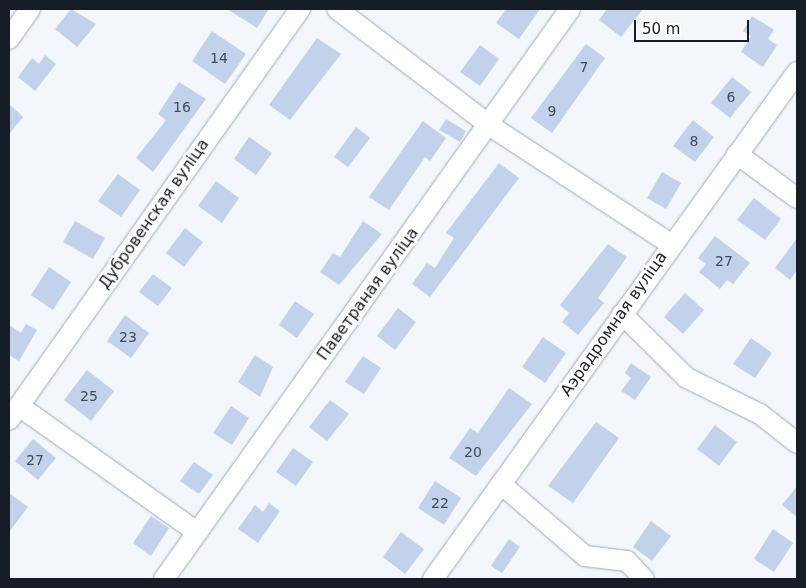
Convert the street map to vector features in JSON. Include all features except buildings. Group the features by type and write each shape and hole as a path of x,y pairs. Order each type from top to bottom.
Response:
{"street":[{"path":"9,39 30,9"},
{"name":"Дубровенская вуліца","path":"14,413 300,9"},
{"path":"336,9 489,125 671,244"},
{"name":"Паветраная вуліца","path":"164,579 570,9"},
{"name":"Аэрадромная вуліца","path":"433,579 671,244 797,72"},
{"path":"737,154 797,198"},
{"path":"622,314 686,378 760,414 797,443"},
{"path":"14,413 197,532"},
{"path":"501,484 585,556 627,560 644,579"}]}
